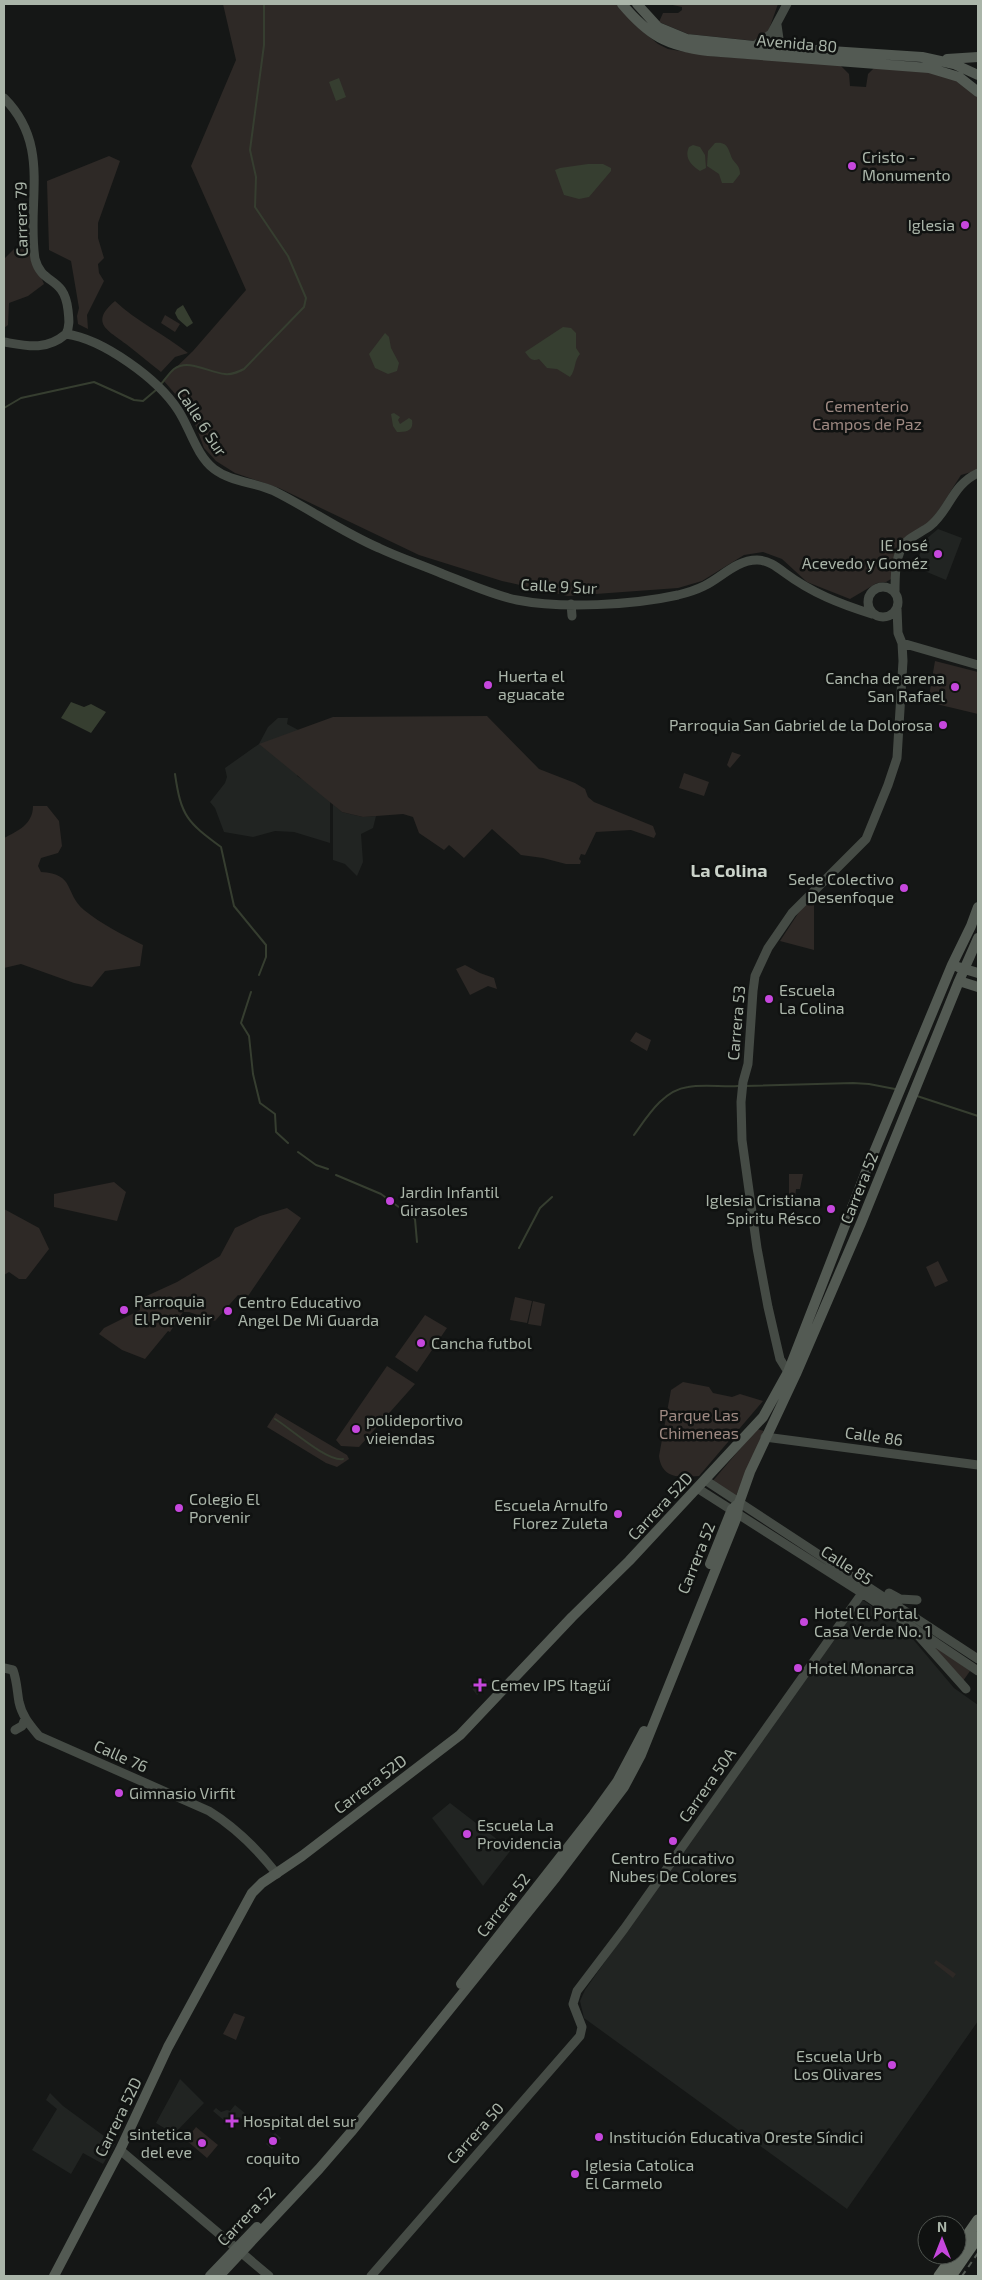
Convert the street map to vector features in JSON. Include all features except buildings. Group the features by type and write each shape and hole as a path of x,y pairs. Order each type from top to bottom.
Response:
{"highway":[{"path":"967,2236 978,2220"},
{"path":"951,2276 978,2237"},
{"path":"938,2276 946,2265"},
{"path":"945,2276 951,2265"}],"main road":[{"name":"Avenida 80","path":"622,4 652,34 676,46 718,52 929,68 960,77 978,92"},
{"name":"Avenida 80","path":"637,4 651,22 673,35 700,41 904,55 938,60 960,66 978,75"},
{"path":"938,60 978,57"},
{"name":"Carrera 52","path":"788,1372 861,1184 978,907"},
{"name":"Carrera 52","path":"210,2276 239,2250 351,2132 556,1877 624,1787 641,1755 765,1437 796,1374 862,1223 964,968 978,938"},
{"path":"952,965 978,973"},
{"path":"959,981 978,986"},
{"name":"Carrera 52D","path":"54,2276 120,2150 168,2047 244,1907 257,1888 460,1735 763,1417 788,1372"},
{"name":"Carrera 52","path":"219,2276 239,2250"}],"street":[{"path":"754,46 767,38 787,4"},
{"path":"776,23 778,39 784,48"},
{"name":"Carrera 79","path":"4,98 19,118 32,145 35,163 35,259 41,273 59,285 65,294 69,320 66,334"},
{"path":"4,342 39,347 55,342 66,334"},
{"name":"Calle 6 Sur","path":"66,334 78,336 109,351 159,386 178,410 209,465 236,480"},
{"path":"884,618 893,614 897,609 898,602 893,587 899,555 903,546 930,526 962,483 978,473"},
{"name":"Calle 9 Sur","path":"236,480 272,491 325,521 379,548 483,590 517,600 571,604 633,603 679,595 704,586 743,562 764,560 774,565 808,590 822,597 872,614"},
{"path":"854,608 868,598 875,589 893,587"},
{"path":"868,598 868,607 872,614 884,618 898,629"},
{"path":"571,604 572,616"},
{"name":"Carrera 53","path":"788,1372 780,1359 776,1346 757,1248 742,1140 743,1086 748,1064 754,984 762,958 792,914 866,839 893,771 897,758 904,661 898,629 897,609"},
{"path":"902,643 978,665"},
{"name":"Calle 86","path":"765,1437 978,1465"},
{"name":"Calle 85","path":"701,1484 978,1671"},
{"name":"Calle 85","path":"736,1509 876,1590 978,1659"},
{"name":"Carrera 50A","path":"574,2004 576,1991 624,1928 862,1592 863,1582"},
{"path":"862,1592 886,1591 900,1599 917,1600"},
{"path":"906,1622 966,1689"},
{"name":"Calle 76","path":"4,1668 13,1670 18,1701 25,1719 40,1736 166,1791 225,1821 277,1874"},
{"path":"16,1730 22,1726 25,1719"},
{"name":"Carrera 50","path":"371,2276 580,2036 582,2027 574,2004"},
{"path":"120,2150 269,2276"}],"shaded area":[{"path":"339,78 346,97 336,101 329,82"},
{"path":"715,143 726,145 739,168 740,174 733,183 722,183 719,174 707,166 708,151"},
{"path":"693,145 700,147 705,155 706,168 700,171 691,164 687,155 689,147"},
{"path":"588,164 603,164 611,168 611,171 589,197 579,199 564,195 555,170"},
{"path":"183,305 193,323 187,327 178,319 175,313"},
{"path":"563,327 571,328 576,333 576,348 580,354 570,377 557,369 547,368 539,359 532,359 525,352"},
{"path":"385,333 389,337 391,348 399,363 397,371 388,374 375,368 369,354"},
{"path":"394,413 400,417 398,420 400,424 409,418 412,420 411,429 397,432 393,426 391,414"},
{"name":"IE José Acevedo y Goméz","path":"938,529 962,538 946,580 915,567 925,540"},
{"path":"71,702 84,707 91,704 106,712 91,733 61,718"},
{"path":"278,718 288,718 287,724 306,734 297,776 307,782 330,784 330,843 294,832 275,831 253,837 224,832 215,808 210,802 225,783 227,777 225,768 259,744 268,727"},
{"path":"333,804 342,812 363,817 376,816 373,828 361,834 363,862 357,876 345,864 333,860"},
{"path":"861,1599 901,1625 954,1688 978,1705 978,2021 847,2209 584,2018 580,2001 585,1990"},
{"name":"Cemev IPS Itagüí","path":"482,1677 490,1684 477,1695 470,1686"},
{"name":"Escuela La Providencia","path":"450,1803 511,1850 483,1886 432,1818"},
{"path":"180,2079 204,2103 174,2134 156,2123"},
{"path":"50,2093 63,2106 115,2144 103,2164 83,2153 71,2174 32,2150 57,2109 46,2100"},
{"name":"Hospital del sur","path":"235,2105 246,2114 233,2128 213,2111 216,2108 221,2112 230,2111"},
{"name":"coquito","path":"275,2133 281,2138 272,2149 266,2144"}],"green space":[{"name":"Cementerio Campos de Paz","path":"223,4 617,4 635,25 658,44 668,49 711,56 840,65 849,74 850,86 866,87 868,74 874,68 930,72 943,75 968,88 978,98 978,470 961,475 932,519 925,527 908,538 891,579 886,582 877,583 850,599 807,582 782,559 763,552 744,555 702,581 678,588 568,596 502,581 419,555 279,488 235,473 216,461 204,448 190,411 163,380 193,351 246,290 191,166 236,60"},
{"path":"668,4 778,4 768,32 756,41 688,34 659,22 663,13 678,13 682,10 682,7"},
{"path":"109,156 120,161 98,223 98,238 104,258 98,264 99,273 104,281 87,315 88,329 78,324 79,308 71,261 49,250 47,181"},
{"path":"20,243 28,247 44,284 28,296 9,303 8,325 4,328 4,259"},
{"path":"115,301 132,315 188,353 175,357 161,372 104,326 102,321 103,315"},
{"path":"165,315 180,324 175,332 161,323"},
{"name":"Cancha de arena San Rafael","path":"935,661 978,672 978,714 928,702"},
{"path":"487,716 539,769 575,783 585,789 588,797 594,802 653,826 656,834 654,838 631,830 596,832 585,855 581,854 580,864 566,864 521,855 492,829 464,858 449,845 444,850 419,833 413,817 403,814 363,817 342,812 259,744 333,717"},
{"path":"732,752 741,755 730,768 727,765"},
{"path":"684,773 709,782 704,796 679,788"},
{"path":"33,806 47,806 59,821 62,846 58,853 41,858 38,866 41,872 60,876 65,880 78,904 84,910 105,925 143,945 140,966 105,971 92,987 74,983 21,964 4,968 4,838 19,830 28,822"},
{"path":"812,899 814,903 814,950 780,941 803,906"},
{"path":"465,965 494,978 497,989 488,986 470,995 456,969"},
{"path":"636,1032 651,1040 647,1051 630,1041"},
{"path":"789,1174 803,1174 800,1189 796,1189 795,1199 789,1200"},
{"path":"114,1182 126,1192 117,1221 54,1207 54,1194"},
{"path":"287,1208 301,1218 246,1299 238,1295 215,1321 189,1312 183,1312 170,1332 168,1331 145,1359 122,1350 99,1334 104,1328 140,1310 140,1299 177,1282 220,1256 235,1228 260,1216"},
{"path":"4,1209 39,1228 49,1249 26,1279 19,1279 9,1272 4,1275"},
{"path":"938,1261 948,1281 935,1287 926,1267"},
{"path":"515,1297 532,1301 527,1323 510,1320"},
{"path":"533,1301 545,1304 541,1326 528,1324"},
{"name":"Cancha futbol","path":"425,1315 447,1328 417,1372 395,1357"},
{"path":"387,1366 415,1384 359,1447 341,1446 336,1440"},
{"name":"Parque Las Chimeneas","path":"683,1382 709,1387 713,1393 732,1397 740,1394 763,1401 699,1476 679,1476 668,1473 661,1464 659,1456 671,1390"},
{"path":"276,1413 347,1455 349,1459 337,1467 326,1463 267,1427"},
{"name":"Parque Las Chimeneas","path":"757,1429 764,1431 735,1498 711,1483"},
{"path":"926,1638 970,1671 963,1681"},
{"path":"936,1960 956,1974 953,1978 934,1963"},
{"path":"234,2013 245,2017 236,2040 223,2034"},
{"name":"sintetica del eve","path":"196,2127 218,2145 207,2158 186,2140"}],"waterway":[{"path":"161,384 174,369 180,366 193,365 228,374 244,369 304,307 306,298 288,256 255,207 256,177 250,150 264,45 264,4"},
{"path":"4,408 21,398 94,382 134,400 143,401 156,390"},
{"path":"175,774 180,800 188,817 200,831 221,847 234,906 266,945 266,957 259,975"},
{"path":"251,992 241,1023 249,1036 253,1074 260,1103 275,1114 276,1132 288,1143"},
{"path":"746,1086 853,1083 895,1089"},
{"path":"634,1135 656,1105 679,1089 700,1086 738,1086"},
{"path":"917,1096 978,1116"},
{"path":"298,1152 316,1165 328,1169"},
{"path":"336,1175 381,1194 415,1219 417,1242"},
{"path":"519,1248 540,1208 552,1197"},
{"path":"275,1419 318,1450 336,1459 343,1459"}],"railway":[{"path":"962,2276 978,2253"}],"place":[{"name":"Cristo - Monumento","path":"852,166"},
{"name":"Iglesia","path":"965,225"},
{"name":"IE José Acevedo y Goméz","path":"938,554"},
{"name":"Huerta el aguacate","path":"488,685"},
{"name":"Cancha de arena San Rafael","path":"955,687"},
{"name":"Parroquia San Gabriel de la Dolorosa","path":"943,725"},
{"name":"Sede Colectivo Desenfoque","path":"904,888"},
{"name":"Escuela La Colina","path":"769,999"},
{"name":"Jardin Infantil Girasoles","path":"390,1201"},
{"name":"Iglesia Cristiana Spiritu Résco","path":"831,1209"},
{"name":"Parroquia El Porvenir","path":"124,1310"},
{"name":"Centro Educativo Angel De Mi Guarda","path":"228,1311"},
{"name":"Cancha futbol","path":"421,1343"},
{"name":"polideportivo vieiendas","path":"356,1429"},
{"name":"Colegio El Porvenir","path":"179,1508"},
{"name":"Escuela Arnulfo Florez Zuleta","path":"618,1514"},
{"name":"Hotel El Portal Casa Verde No. 1","path":"804,1622"},
{"name":"Hotel Monarca","path":"798,1668"},
{"name":"Cemev IPS Itagüí","path":"480,1685"},
{"name":"Gimnasio Virfit","path":"119,1793"},
{"name":"Escuela La Providencia","path":"467,1834"},
{"name":"Centro Educativo Nubes De Colores","path":"673,1841"},
{"name":"Escuela Urb Los Olivares","path":"892,2065"},
{"name":"Hospital del sur","path":"232,2121"},
{"name":"Institución Educativa Oreste Síndici","path":"599,2137"},
{"name":"coquito","path":"273,2141"},
{"name":"sintetica del eve","path":"202,2143"},
{"name":"Iglesia Catolica El Carmelo","path":"575,2174"}],"district":[{"name":"La Colina","path":"729,871"}]}
